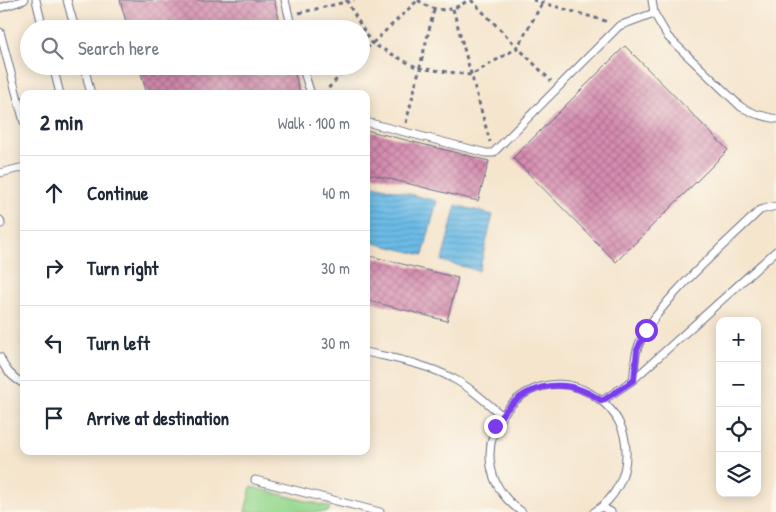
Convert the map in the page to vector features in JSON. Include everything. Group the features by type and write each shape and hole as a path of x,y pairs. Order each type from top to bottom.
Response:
{"lane":[{"path":"0,8 24,0"},
{"path":"36,0 41,20"},
{"path":"67,0 73,20"},
{"path":"285,0 290,20"},
{"path":"652,0 654,13 668,37 740,107 756,114 776,119"},
{"path":"370,123 486,153 493,153 619,26 654,13"},
{"path":"0,32 20,107"},
{"path":"55,75 59,90"},
{"path":"86,75 90,90"},
{"path":"305,75 310,90"},
{"path":"0,173 20,168"},
{"path":"634,380 637,350 646,330 669,300 760,210 776,206"},
{"path":"602,401 634,380 776,251"},
{"path":"370,353 430,368 452,378 472,390 502,415"},
{"path":"0,357 2,365 20,382"},
{"path":"522,512 498,488 490,464 491,438 502,415 519,397 542,387 555,385 580,388 602,401 611,409 620,426 626,444 626,457 621,481 615,493 602,507 594,512"},
{"path":"255,480 380,512"},
{"path":"602,507 611,512"}],"path":[{"path":"289,16 354,0"},
{"path":"544,2 517,48 471,75 418,68 371,43 418,0 434,10 453,9 469,0 517,48 559,88"},
{"path":"532,0 544,2 619,26"},
{"path":"346,1 357,20"},
{"path":"453,9 493,153"},
{"path":"404,132 418,68 434,10"},
{"path":"327,90 341,75"}],"green space":[{"path":"251,487 330,507 328,512 245,512"}],"water":[{"path":"370,184 437,201 423,255 370,242"},
{"path":"456,205 493,215 479,271 442,261"}],"building":[{"path":"120,0 274,0 280,20 126,20"},
{"path":"625,46 728,150 616,262 513,158"},
{"path":"142,75 295,75 299,90 146,90"},
{"path":"370,131 489,161 478,201 370,174"},
{"path":"370,256 458,278 447,321 370,301"}],"route":[{"path":"495,426 510,405 519,397 542,387 568,385 580,388 602,401 634,380 637,350 646,330"}]}
